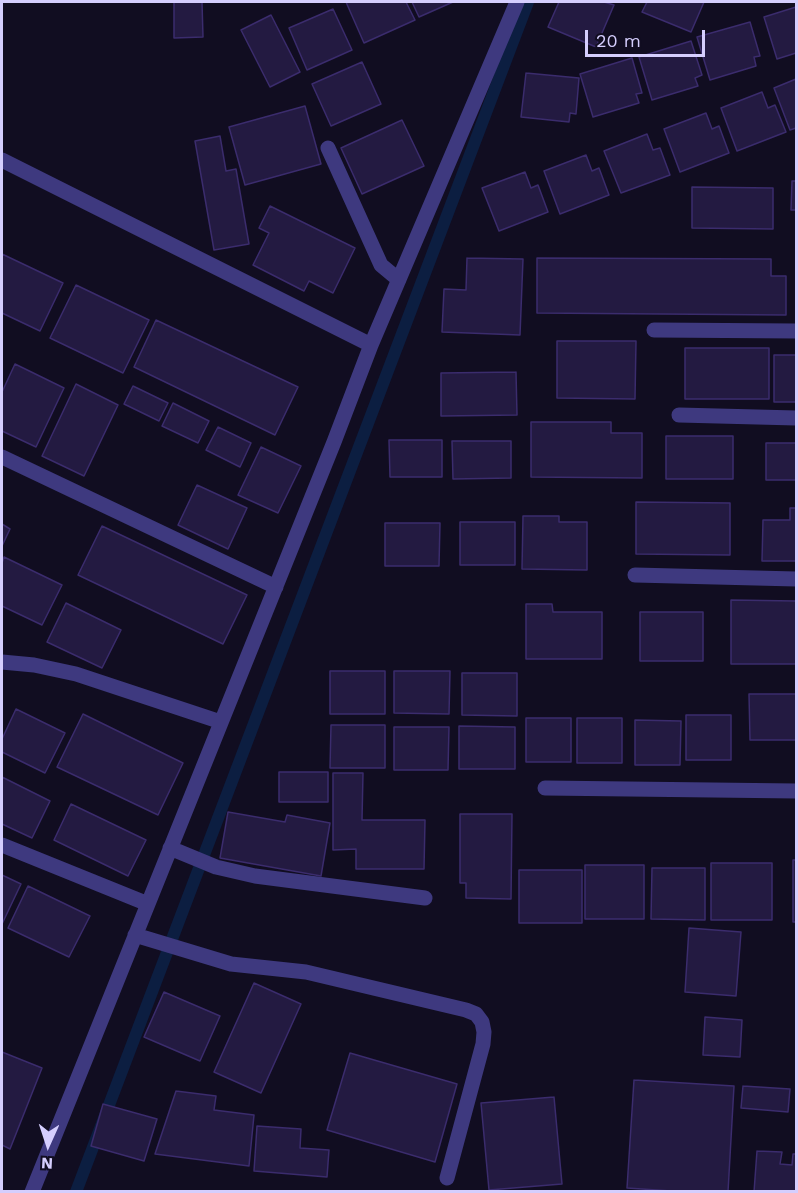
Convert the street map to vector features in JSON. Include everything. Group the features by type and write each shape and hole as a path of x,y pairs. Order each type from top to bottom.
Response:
{"street":[{"path":"32,1191 276,587 371,345 517,2"},
{"path":"328,147 381,265 399,280"},
{"path":"2,160 371,345"},
{"path":"654,330 796,331"},
{"path":"679,415 796,418"},
{"path":"2,457 276,587"},
{"path":"635,575 796,579"},
{"path":"2,662 34,665 76,674 221,722"},
{"path":"545,788 796,791"},
{"path":"2,845 148,904"},
{"path":"170,848 216,867 255,876 425,898"},
{"path":"135,935 231,964 306,972 476,1014 482,1022 483,1044 447,1178"}],"building":[{"path":"174,2 202,2 203,37 174,38"},
{"path":"346,2 406,2 415,20 364,43"},
{"path":"412,2 453,2 419,17"},
{"path":"559,2 604,2 614,5 596,47 548,27"},
{"path":"647,2 704,2 691,32 642,12"},
{"path":"796,7 796,53 777,59 764,17"},
{"path":"333,9 352,50 307,70 289,28"},
{"path":"271,15 300,72 270,87 241,30"},
{"path":"750,22 760,56 754,57 756,66 710,80 697,37"},
{"path":"691,41 702,75 695,78 698,86 652,100 639,57"},
{"path":"632,58 642,93 636,94 639,103 593,117 580,74"},
{"path":"362,62 381,104 331,126 312,84"},
{"path":"526,73 579,78 576,114 570,113 569,122 521,117"},
{"path":"796,79 796,128 790,130 774,88"},
{"path":"762,92 768,108 775,105 786,132 737,151 721,108"},
{"path":"305,106 321,164 245,185 229,127"},
{"path":"706,113 712,129 719,126 729,153 680,172 664,129"},
{"path":"402,120 424,166 362,194 341,148"},
{"path":"647,134 653,150 660,148 670,175 621,193 604,151"},
{"path":"220,136 226,171 236,169 249,244 214,250 195,141"},
{"path":"586,155 592,171 599,168 609,195 560,214 544,171"},
{"path":"525,172 531,188 538,185 548,212 499,231 482,188"},
{"path":"792,181 796,181 796,210 791,210"},
{"path":"692,187 773,188 773,229 692,228"},
{"path":"270,206 355,248 333,293 309,281 304,291 253,265 269,233 259,228"},
{"path":"2,254 63,283 40,331 2,313"},
{"path":"467,258 523,259 520,335 442,332 444,289 466,290"},
{"path":"537,258 771,259 771,276 786,276 786,315 537,313"},
{"path":"76,285 149,320 123,373 50,338"},
{"path":"156,320 298,387 275,435 134,367"},
{"path":"557,341 636,341 635,399 557,398"},
{"path":"685,348 769,348 769,399 685,399"},
{"path":"774,355 796,355 796,402 774,402"},
{"path":"15,364 64,388 36,447 2,431 2,392"},
{"path":"516,372 517,415 441,416 441,373"},
{"path":"76,384 118,405 84,476 42,456"},
{"path":"133,386 168,403 159,421 124,404"},
{"path":"173,403 209,421 198,443 162,426"},
{"path":"531,422 611,422 611,433 642,433 642,478 531,477"},
{"path":"218,427 251,443 240,467 206,450"},
{"path":"666,436 733,436 733,479 666,479"},
{"path":"389,440 442,440 442,477 390,477"},
{"path":"452,441 511,441 511,478 453,479"},
{"path":"766,443 796,443 796,480 766,480"},
{"path":"261,447 301,466 278,513 238,495"},
{"path":"197,485 247,508 228,549 178,525"},
{"path":"636,502 730,503 730,555 636,554"},
{"path":"790,508 796,508 796,561 762,561 763,520 790,520"},
{"path":"523,516 559,516 559,522 587,522 587,570 522,569"},
{"path":"460,522 515,522 515,565 460,565"},
{"path":"385,523 440,523 439,566 385,566"},
{"path":"2,524 10,529 2,546"},
{"path":"102,526 247,595 223,644 78,575"},
{"path":"4,557 62,585 42,625 2,606"},
{"path":"731,600 796,601 796,664 731,664"},
{"path":"66,603 121,630 102,668 47,642"},
{"path":"526,604 552,604 553,612 602,612 602,659 526,659"},
{"path":"640,612 703,612 703,661 640,661"},
{"path":"330,671 385,671 385,714 330,714"},
{"path":"394,671 450,671 449,714 394,713"},
{"path":"462,673 517,673 517,716 462,715"},
{"path":"749,694 796,694 796,740 750,740"},
{"path":"16,709 65,733 45,773 2,752 2,739"},
{"path":"83,714 183,763 158,815 57,767"},
{"path":"686,715 731,715 731,760 686,760"},
{"path":"526,718 571,718 571,762 526,762"},
{"path":"577,718 622,718 622,763 577,763"},
{"path":"635,720 681,721 680,765 635,765"},
{"path":"331,725 385,725 385,768 330,768"},
{"path":"459,726 515,727 515,769 459,769"},
{"path":"394,727 449,727 448,770 394,770"},
{"path":"279,772 328,772 328,802 279,802"},
{"path":"333,773 363,773 362,820 425,820 424,869 356,869 356,849 333,850"},
{"path":"2,777 50,801 32,838 2,824"},
{"path":"71,804 146,840 128,876 54,840"},
{"path":"228,812 285,822 287,815 330,823 321,876 220,858"},
{"path":"460,814 512,814 511,899 466,898 466,883 460,883"},
{"path":"793,860 796,860 796,922 793,922"},
{"path":"711,863 772,863 772,920 711,920"},
{"path":"585,865 644,865 644,919 585,919"},
{"path":"652,868 705,868 705,920 651,919"},
{"path":"519,870 582,870 582,923 519,923"},
{"path":"2,875 21,884 2,924"},
{"path":"28,886 90,916 69,957 8,928"},
{"path":"689,928 741,932 736,996 685,992"},
{"path":"254,983 301,1004 261,1093 214,1072"},
{"path":"164,992 220,1016 200,1061 144,1037"},
{"path":"705,1017 742,1020 740,1057 703,1055"},
{"path":"2,1052 42,1068 10,1149 2,1145"},
{"path":"350,1053 457,1084 435,1162 327,1130"},
{"path":"634,1080 734,1086 728,1192 627,1188"},
{"path":"743,1086 790,1089 788,1112 741,1108"},
{"path":"176,1091 216,1096 214,1110 254,1115 249,1166 155,1154"},
{"path":"554,1097 562,1184 489,1190 481,1103"},
{"path":"103,1104 157,1119 144,1161 91,1146"},
{"path":"257,1126 301,1129 300,1148 329,1150 327,1177 254,1171"},
{"path":"757,1151 782,1152 780,1164 792,1165 793,1154 796,1154 796,1192 754,1192"}],"waterway":[{"path":"76,1192 528,2"}]}
